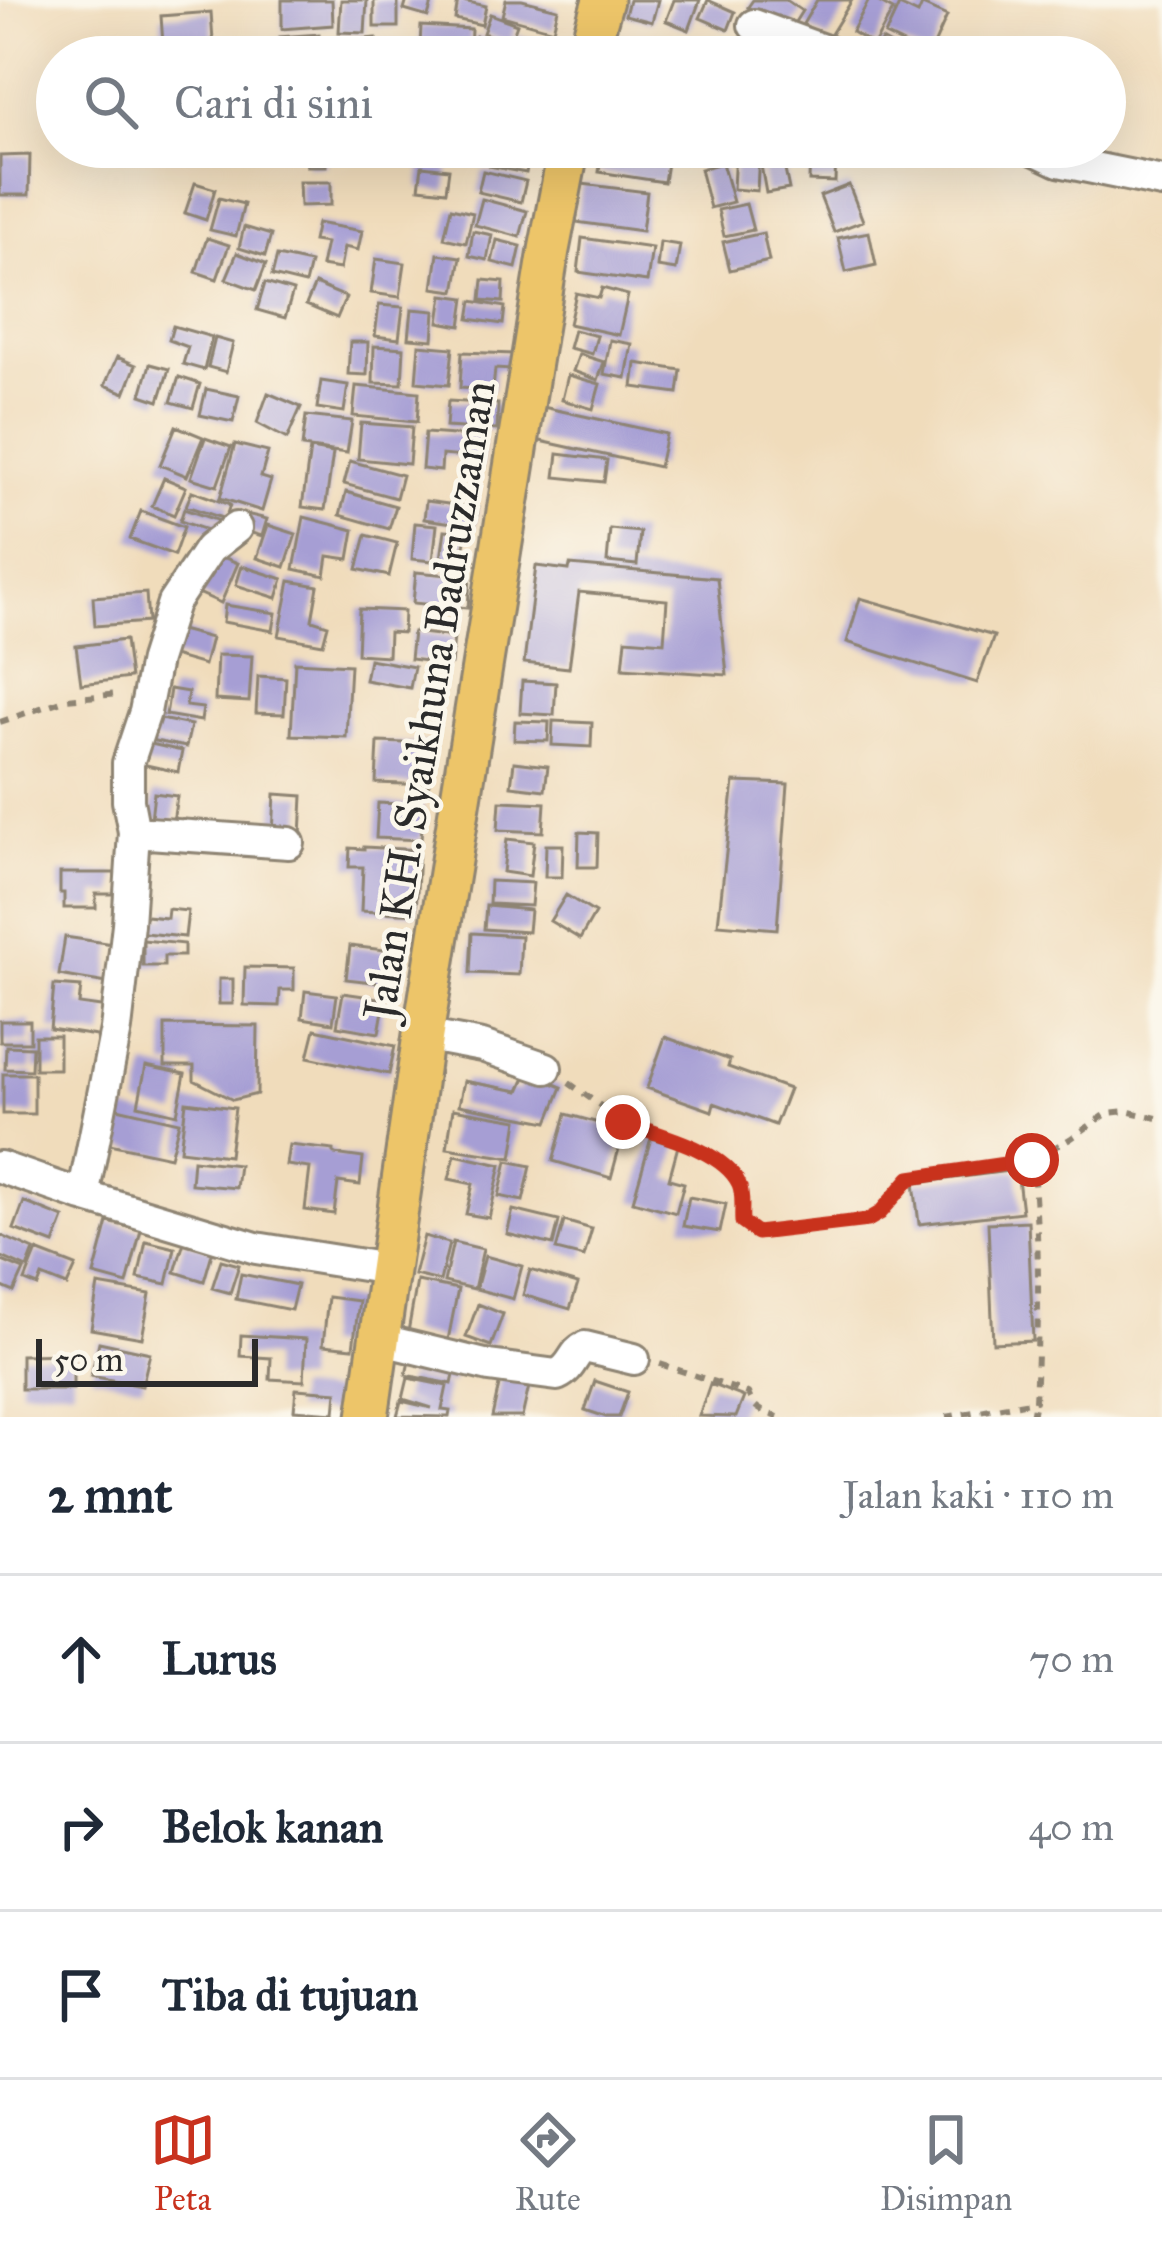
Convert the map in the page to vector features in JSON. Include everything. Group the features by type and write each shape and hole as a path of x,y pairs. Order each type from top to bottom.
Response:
{"main road":[{"path":"593,36 602,0"},
{"name":"Jalan KH. Syaikhuna Badruzzaman","path":"368,1417 423,1035 565,168"}],"street":[{"path":"754,25 784,36"},
{"path":"1093,168 1162,182"},
{"path":"83,1196 116,1029 128,924 134,832 127,772 173,603 209,549 236,528"},
{"path":"134,832 289,843"},
{"path":"423,1035 482,1046 546,1068"},
{"path":"0,1167 256,1248 388,1269"},
{"path":"378,1339 489,1366 557,1375 585,1347 634,1359"}],"path":[{"path":"0,722 67,699 148,697"},
{"path":"546,1068 623,1122 690,1146 730,1169 742,1190 742,1222 757,1233 868,1220 910,1178 1032,1160 1108,1113 1162,1118"},
{"path":"1032,1160 1038,1326 1032,1417"},
{"path":"634,1359 734,1387 748,1393 758,1410 778,1417"},
{"path":"946,1417 1035,1401"}],"building":[{"path":"282,0 332,0 333,25 282,29"},
{"path":"341,0 367,0 365,33 339,32"},
{"path":"374,0 398,0 398,27 374,27"},
{"path":"407,0 433,0 428,17 404,10"},
{"path":"458,0 486,6 482,25 455,19"},
{"path":"506,0 558,9 553,30 502,16"},
{"path":"629,0 658,0 652,22 625,15"},
{"path":"674,0 700,0 689,30 666,21"},
{"path":"708,0 735,12 728,30 700,18"},
{"path":"753,0 786,0 802,11 788,33 748,7"},
{"path":"817,0 852,0 830,36 803,24"},
{"path":"869,0 893,10 879,36 852,32"},
{"path":"899,5 918,14 922,5 947,16 938,36 885,35"},
{"path":"211,12 213,36 162,36 161,16"},
{"path":"490,14 517,24 513,36 483,33"},
{"path":"421,26 471,29 471,36 420,36"},
{"path":"30,155 29,195 0,195 0,156"},
{"path":"422,168 449,169 446,191 419,188"},
{"path":"600,168 666,168 664,182 599,172"},
{"path":"723,168 733,202 710,208 700,169"},
{"path":"734,168 758,168 757,191 733,189"},
{"path":"761,168 785,168 789,189 766,193"},
{"path":"809,168 835,168 835,182 809,181"},
{"path":"483,171 526,181 521,202 478,192"},
{"path":"299,182 331,182 331,205 300,206"},
{"path":"195,183 215,189 206,220 185,213"},
{"path":"582,184 647,192 642,231 576,222"},
{"path":"849,185 863,221 834,232 820,196"},
{"path":"219,198 244,204 236,236 210,230"},
{"path":"482,199 527,211 520,237 475,225"},
{"path":"746,204 753,230 724,236 718,210"},
{"path":"451,208 473,213 466,243 444,238"},
{"path":"317,223 362,231 358,250 344,247 340,269 321,266 326,243 313,241"},
{"path":"244,227 271,235 265,256 239,248"},
{"path":"473,231 492,235 487,260 469,256"},
{"path":"869,232 876,265 846,272 838,238"},
{"path":"763,233 769,261 730,270 723,242"},
{"path":"207,238 229,245 217,279 196,272"},
{"path":"582,238 652,248 647,282 578,272"},
{"path":"497,240 521,246 516,268 492,262"},
{"path":"660,242 680,245 676,270 657,267"},
{"path":"237,253 266,264 256,290 226,279"},
{"path":"438,254 461,257 455,291 433,288"},
{"path":"277,256 310,263 305,284 272,276"},
{"path":"376,259 405,263 400,297 371,293"},
{"path":"483,280 504,282 503,302 481,300"},
{"path":"265,283 293,291 285,318 257,310"},
{"path":"315,284 346,297 337,318 306,305"},
{"path":"602,288 628,295 619,335 569,324 576,293 599,298"},
{"path":"443,295 465,298 461,326 439,322"},
{"path":"472,301 505,307 503,324 469,319"},
{"path":"379,305 403,307 399,339 375,336"},
{"path":"412,309 435,311 433,340 409,338"},
{"path":"173,326 212,337 204,370 183,364 188,347 169,340"},
{"path":"574,330 597,336 592,354 569,348"},
{"path":"215,338 233,343 226,372 208,367"},
{"path":"610,340 632,344 626,378 604,374"},
{"path":"350,342 368,342 367,375 348,374"},
{"path":"419,345 453,348 449,385 416,382"},
{"path":"374,346 404,348 402,384 373,383"},
{"path":"462,352 513,354 512,370 495,369 493,390 460,388"},
{"path":"579,354 604,362 598,380 573,371"},
{"path":"117,357 136,365 125,393 105,385"},
{"path":"636,363 681,370 678,393 633,387"},
{"path":"150,364 169,369 159,401 141,395"},
{"path":"568,375 600,384 593,409 562,400"},
{"path":"179,377 200,384 193,408 171,402"},
{"path":"321,381 348,385 344,412 317,408"},
{"path":"356,386 419,392 417,422 353,416"},
{"path":"206,389 239,396 233,422 200,415"},
{"path":"268,393 301,407 287,439 257,423"},
{"path":"448,401 498,404 497,430 446,427"},
{"path":"543,407 666,434 659,467 536,440"},
{"path":"306,416 352,421 347,453 302,447"},
{"path":"361,423 412,427 409,464 358,459"},
{"path":"176,426 203,437 187,476 160,465"},
{"path":"425,433 484,437 482,469 465,468 466,457 442,455 441,471 422,469"},
{"path":"205,438 231,447 217,486 191,478"},
{"path":"235,444 268,452 261,477 271,480 262,511 220,498"},
{"path":"310,449 333,453 325,510 302,507"},
{"path":"558,454 607,460 604,482 555,477"},
{"path":"350,461 402,475 396,498 344,484"},
{"path":"164,478 186,487 174,515 152,506"},
{"path":"192,491 230,505 225,519 186,506"},
{"path":"346,492 396,506 389,529 340,515"},
{"path":"426,501 478,508 475,526 424,519"},
{"path":"184,509 222,522 218,534 180,521"},
{"path":"141,511 184,527 174,555 130,539"},
{"path":"246,514 267,519 262,536 241,530"},
{"path":"304,517 354,530 349,559 328,556 325,576 294,569"},
{"path":"415,523 437,525 433,561 412,559"},
{"path":"268,525 296,534 285,567 257,558"},
{"path":"610,529 640,532 637,565 607,562"},
{"path":"445,530 466,532 462,561 441,559"},
{"path":"366,535 397,543 389,576 357,569"},
{"path":"215,554 238,563 221,603 192,590"},
{"path":"570,565 717,578 727,675 623,668 626,639 664,642 667,600 579,592 569,668 524,663 536,566 569,570"},
{"path":"242,566 283,579 277,598 236,585"},
{"path":"416,572 470,577 468,608 413,603"},
{"path":"290,581 318,586 312,620 328,625 323,644 279,636"},
{"path":"146,593 148,622 95,626 93,597"},
{"path":"860,598 994,636 977,683 847,642"},
{"path":"225,605 276,613 273,631 223,622"},
{"path":"359,609 404,611 403,633 389,632 388,656 357,654"},
{"path":"169,627 211,638 204,665 162,653"},
{"path":"413,632 454,637 451,664 410,659"},
{"path":"125,640 130,678 81,684 76,646"},
{"path":"217,655 252,656 249,702 215,700"},
{"path":"369,659 414,667 410,688 365,680"},
{"path":"295,662 350,665 346,737 291,735"},
{"path":"258,676 286,678 284,714 256,713"},
{"path":"522,681 556,683 554,715 520,713"},
{"path":"170,689 188,692 186,706 203,708 201,721 166,715"},
{"path":"155,718 191,725 186,747 150,740"},
{"path":"515,721 549,722 548,741 514,740"},
{"path":"553,721 592,723 591,747 552,745"},
{"path":"142,742 182,751 178,772 137,763"},
{"path":"378,742 431,744 429,785 376,783"},
{"path":"514,762 548,766 545,790 511,786"},
{"path":"734,782 788,784 777,929 718,924"},
{"path":"154,793 177,796 173,822 151,819"},
{"path":"275,794 303,796 301,836 273,834"},
{"path":"500,801 545,803 543,832 498,830"},
{"path":"378,803 423,805 421,840 376,838"},
{"path":"579,832 598,833 597,867 578,867"},
{"path":"507,839 534,842 530,876 503,872"},
{"path":"546,845 563,845 562,877 545,877"},
{"path":"350,848 419,850 416,914 361,911 363,867 349,867"},
{"path":"60,873 115,873 115,894 96,894 96,908 64,908"},
{"path":"490,881 533,883 531,906 489,904"},
{"path":"566,895 595,913 580,939 550,921"},
{"path":"486,906 530,910 528,932 484,929"},
{"path":"168,909 188,911 185,937 134,932 135,915 167,918"},
{"path":"472,933 521,936 519,975 470,973"},
{"path":"65,937 113,944 107,983 59,975"},
{"path":"143,940 184,944 184,956 164,956 164,966 143,966"},
{"path":"350,946 402,952 399,985 346,979"},
{"path":"245,967 294,968 294,990 280,990 279,1006 244,1005"},
{"path":"219,979 233,979 233,1004 219,1004"},
{"path":"54,985 81,987 79,1004 108,1008 103,1037 50,1029"},
{"path":"305,991 337,995 333,1023 302,1018"},
{"path":"343,993 385,999 379,1033 337,1026"},
{"path":"0,1021 30,1021 30,1042 0,1042"},
{"path":"165,1025 258,1026 257,1094 233,1100 194,1080 194,1066 165,1066"},
{"path":"315,1029 395,1046 389,1074 308,1057"},
{"path":"35,1036 59,1036 59,1069 35,1069"},
{"path":"665,1037 730,1060 728,1067 789,1089 775,1125 714,1103 712,1111 647,1088"},
{"path":"6,1046 32,1047 31,1070 5,1069"},
{"path":"146,1066 185,1074 177,1114 138,1105"},
{"path":"527,1073 562,1087 548,1122 459,1105 464,1081 519,1091"},
{"path":"3,1074 34,1074 34,1114 3,1114"},
{"path":"186,1102 235,1108 229,1156 180,1150"},
{"path":"113,1107 179,1122 170,1157 105,1143"},
{"path":"453,1109 518,1120 512,1158 447,1148"},
{"path":"566,1114 624,1130 611,1178 553,1161"},
{"path":"651,1138 678,1146 669,1179 684,1183 676,1213 633,1201"},
{"path":"289,1145 363,1158 360,1185 338,1182 334,1214 305,1210 310,1168 286,1165"},
{"path":"455,1155 501,1165 489,1218 466,1214 473,1184 449,1179"},
{"path":"193,1160 239,1165 236,1188 191,1184"},
{"path":"507,1161 531,1166 523,1201 499,1196"},
{"path":"1017,1170 1022,1212 919,1224 914,1183"},
{"path":"689,1197 726,1204 720,1232 683,1226"},
{"path":"24,1202 64,1218 54,1244 14,1229"},
{"path":"513,1210 559,1221 553,1245 507,1234"},
{"path":"564,1221 592,1229 584,1257 556,1250"},
{"path":"1028,1221 1033,1341 993,1343 988,1223"},
{"path":"108,1222 141,1230 127,1284 94,1275"},
{"path":"0,1235 34,1250 27,1268 0,1256"},
{"path":"424,1236 449,1243 440,1281 414,1275"},
{"path":"146,1241 175,1248 167,1284 138,1278"},
{"path":"184,1242 213,1250 204,1281 175,1272"},
{"path":"453,1242 483,1249 474,1289 444,1282"},
{"path":"37,1251 76,1266 67,1286 42,1276 38,1286 25,1281"},
{"path":"485,1256 522,1266 513,1299 476,1289"},
{"path":"0,1260 24,1270 14,1292 0,1286"},
{"path":"221,1260 239,1265 230,1293 212,1288"},
{"path":"530,1270 578,1284 570,1309 523,1295"},
{"path":"241,1274 297,1285 291,1310 236,1299"},
{"path":"417,1281 458,1289 448,1340 408,1332"},
{"path":"98,1285 150,1294 142,1338 91,1329"},
{"path":"328,1297 359,1301 353,1348 323,1345"},
{"path":"478,1304 503,1314 491,1346 466,1337"},
{"path":"241,1335 306,1339 304,1381 270,1379 271,1358 240,1356"},
{"path":"99,1342 150,1353 142,1386 91,1376"},
{"path":"411,1352 457,1361 452,1384 406,1375"},
{"path":"73,1354 73,1389 21,1389 21,1355"},
{"path":"501,1376 530,1382 522,1417 492,1417"},
{"path":"408,1378 447,1386 442,1410 450,1411 449,1417 397,1416 401,1401 432,1408 403,1399"},
{"path":"595,1381 628,1392 619,1417 585,1410"},
{"path":"710,1384 744,1397 736,1417 699,1416"},
{"path":"296,1389 337,1392 335,1413 294,1410"}],"route":[{"path":"623,1122 690,1146 730,1169 742,1190 742,1222 757,1233 868,1220 910,1178 1032,1160"}]}
